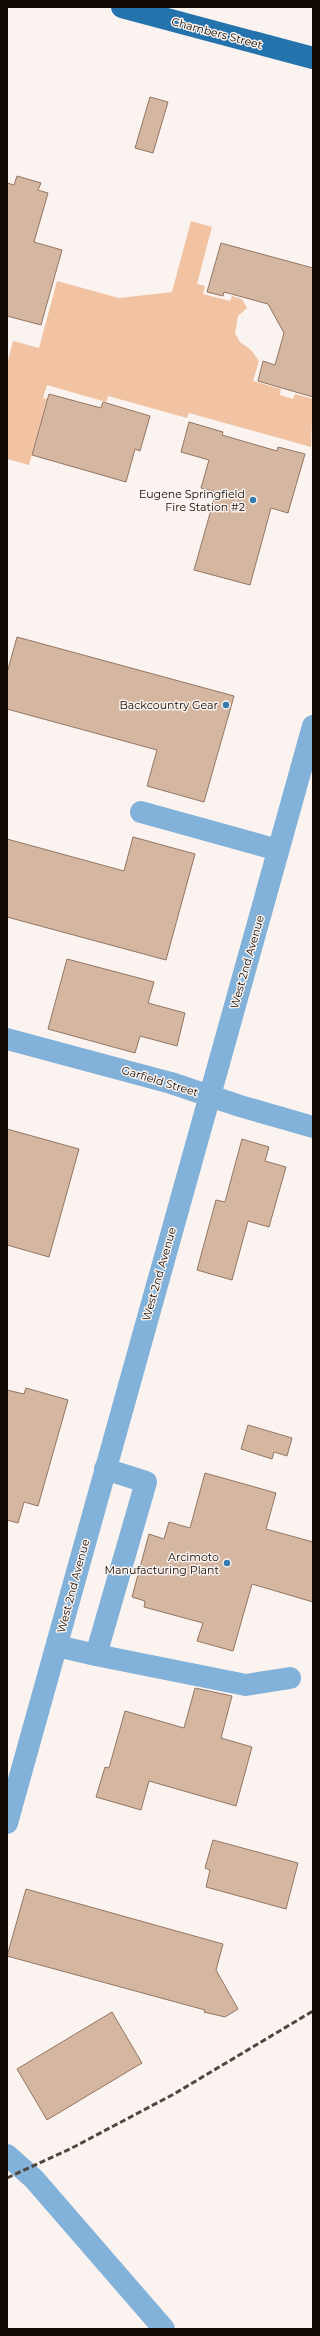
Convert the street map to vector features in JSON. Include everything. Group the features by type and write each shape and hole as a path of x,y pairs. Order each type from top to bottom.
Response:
{"main road":[{"name":"Chambers Street","path":"127,8 313,58"}],"street":[{"name":"West 2nd Avenue","path":"7,1823 313,726"},
{"path":"141,812 278,850"},
{"name":"Garfield Street","path":"7,1038 171,1083 313,1127"},
{"path":"96,1655 146,1482 105,1469"},
{"path":"57,1646 246,1685 290,1678"},
{"path":"7,2155 34,2179 164,2329"}],"shaded area":[{"path":"191,221 212,227 197,284 205,286 203,294 230,301 232,296 242,299 247,308 238,316 235,333 240,342 251,350 259,361 253,381 281,389 280,395 293,399 295,394 313,399 311,447 189,413 187,418 108,396 106,402 47,385 43,398 47,399 29,465 7,459 7,364 13,341 39,348 57,281 119,298 172,292"}],"building":[{"path":"150,97 168,102 153,153 135,148"},
{"path":"17,176 41,183 38,190 48,193 34,242 62,250 41,325 7,316 7,183 14,185"},
{"path":"221,243 313,268 313,397 258,381 263,361 275,365 284,333 268,304 224,292 223,296 207,292"},
{"path":"49,394 101,408 103,402 150,416 140,451 135,449 126,482 32,455"},
{"name":"Eugene Springfield Fire Station #2","path":"189,422 223,432 222,435 277,451 278,447 305,454 288,513 271,508 250,585 194,570 216,492 201,488 209,460 181,452"},
{"path":"17,637 234,696 204,802 147,786 157,750 7,709 7,673"},
{"path":"133,837 195,854 166,960 7,917 7,839 124,871"},
{"path":"67,959 154,982 148,1003 185,1013 177,1046 140,1036 135,1053 48,1029"},
{"path":"7,1129 79,1149 49,1257 7,1245"},
{"path":"242,1139 269,1147 265,1161 286,1167 269,1227 248,1221 232,1280 197,1270 216,1200 225,1202"},
{"path":"26,1388 68,1400 38,1506 24,1502 18,1523 7,1520 7,1390 24,1394"},
{"path":"248,1425 292,1438 287,1456 274,1452 272,1459 241,1449"},
{"name":"Arcimoto Manufacturing Plant","path":"205,1473 276,1493 266,1529 313,1542 313,1602 252,1584 233,1651 197,1641 203,1623 144,1607 145,1601 132,1597 149,1534 164,1539 169,1522 190,1528"},
{"path":"195,1688 232,1696 221,1738 252,1747 236,1806 149,1781 141,1810 96,1797 105,1767 109,1768 125,1711 184,1728"},
{"path":"213,1840 298,1863 286,1909 206,1887 210,1870 205,1868"},
{"path":"26,1889 223,1944 216,1970 238,2009 225,2017 204,2012 205,2010 7,1956"},
{"path":"112,2012 142,2063 47,2120 17,2069"}],"railway":[{"path":"7,2178 70,2149 174,2094 313,2011"}],"place":[{"name":"Eugene Springfield Fire Station #2","path":"253,500"},
{"name":"Backcountry Gear","path":"226,705"},
{"name":"Arcimoto Manufacturing Plant","path":"227,1563"}]}
